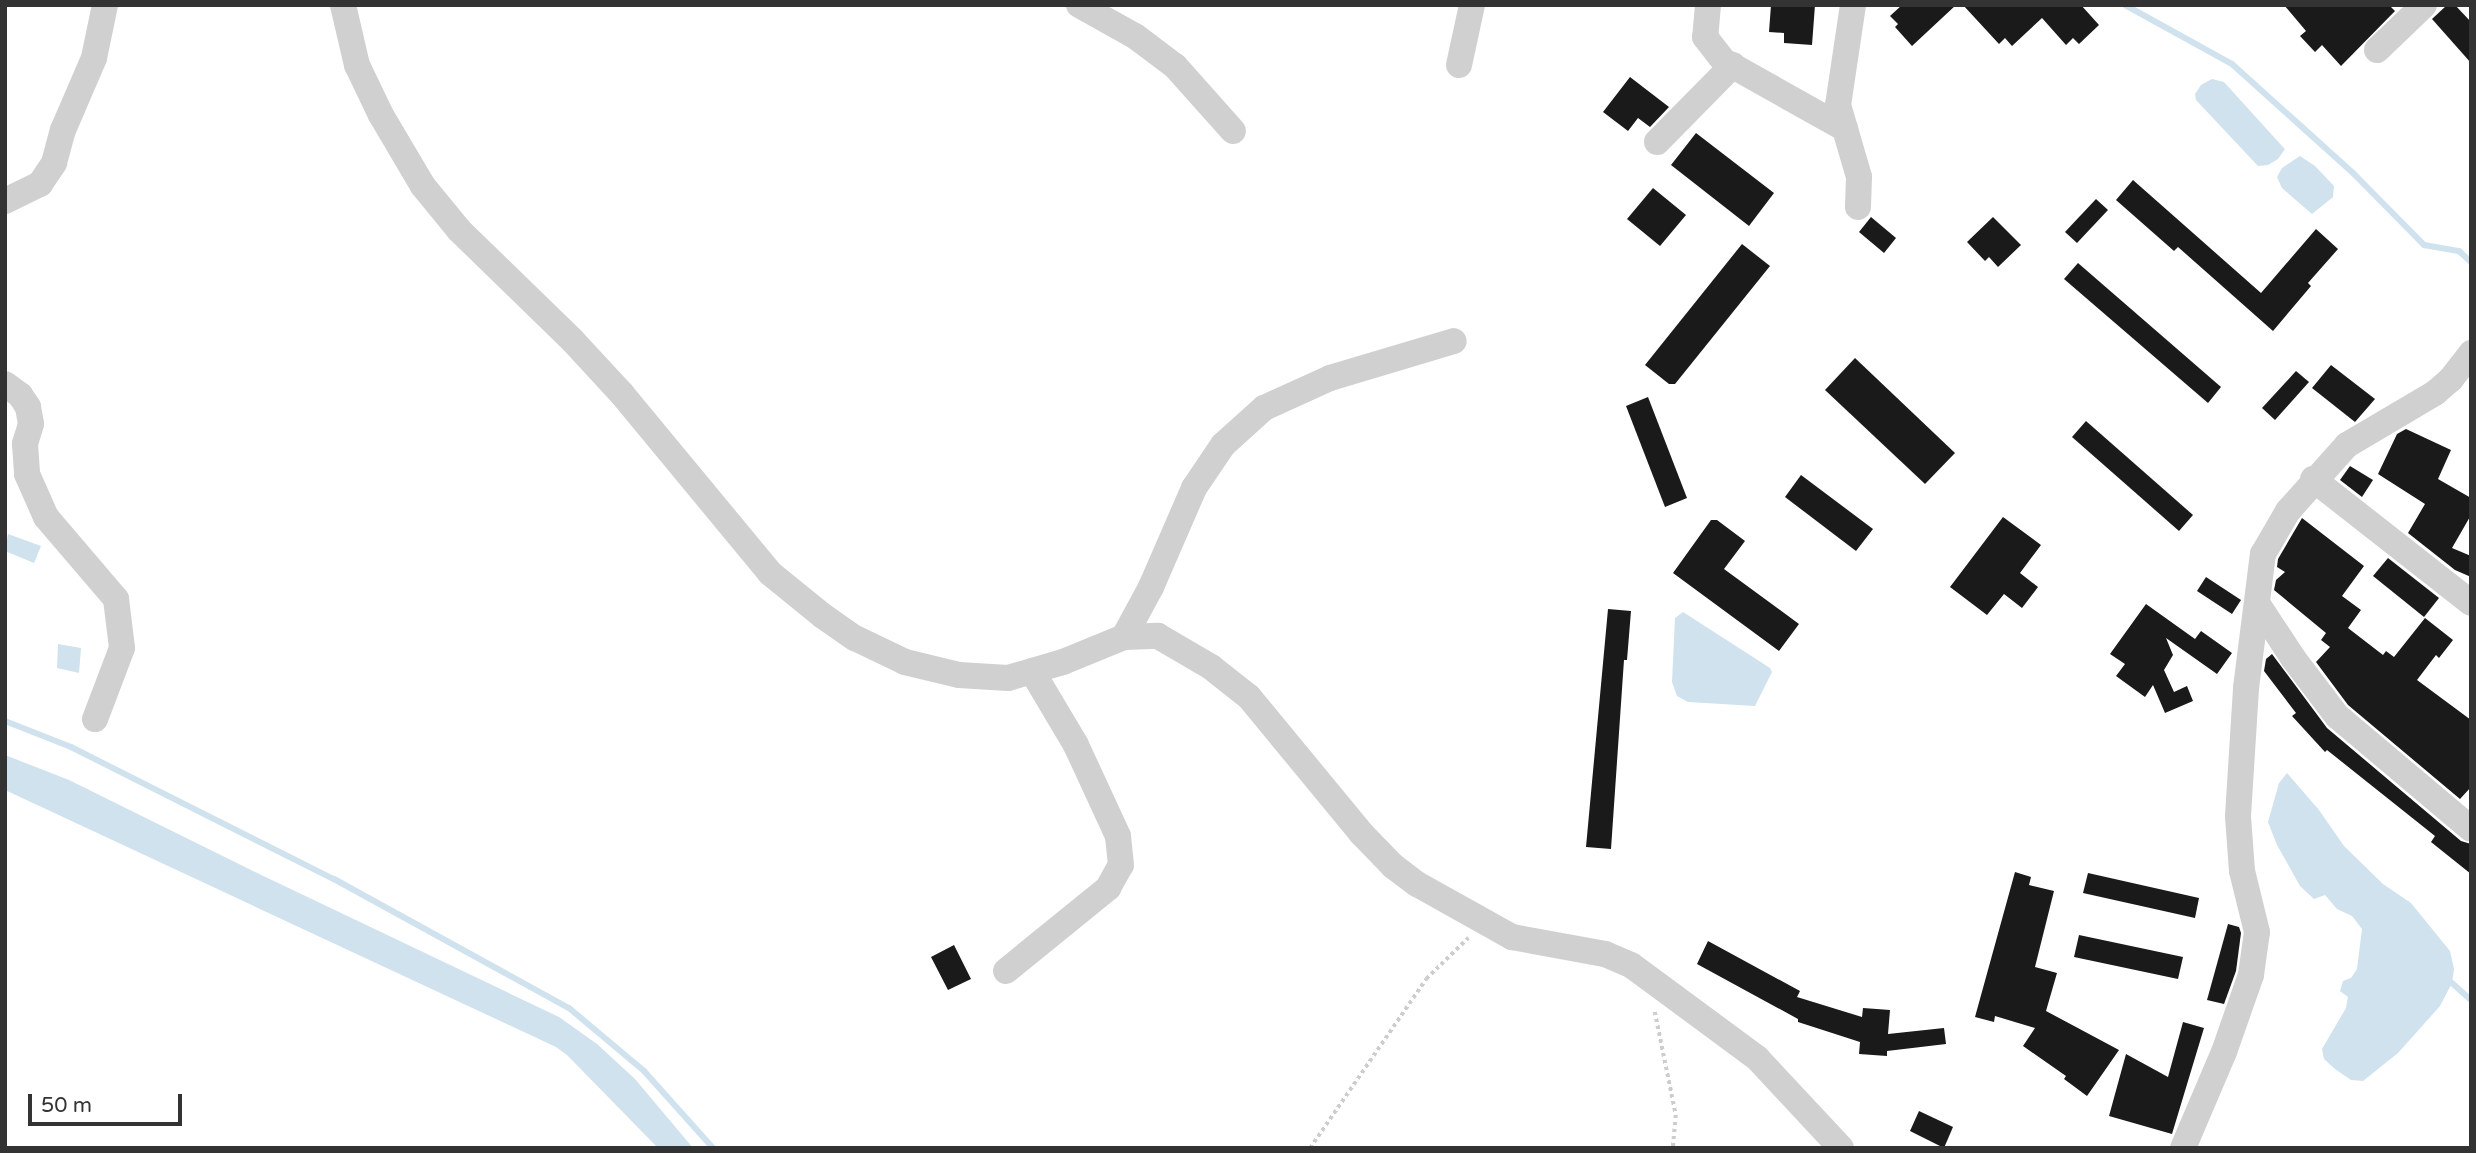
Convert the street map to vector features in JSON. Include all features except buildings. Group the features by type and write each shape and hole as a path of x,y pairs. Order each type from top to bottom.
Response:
{"street":[{"path":"5,201 40,184 54,163 63,130 94,58 105,5"},
{"path":"343,5 357,65 381,115 423,186 459,230 573,341 622,394 770,573 844,631 905,662 959,675 1008,678 1124,637 1158,636 1212,667 1249,697 1317,783 1392,866 1417,884 1512,937 1605,954 1647,976 1758,1058 1841,1148"},
{"path":"1079,5 1135,36 1175,66 1233,131"},
{"path":"1459,65 1472,5"},
{"path":"1708,5 1705,37 1724,61 1845,129"},
{"path":"1853,5 1838,105 1859,177 1858,207"},
{"path":"2377,50 2424,5"},
{"path":"1657,142 1733,65"},
{"path":"1124,637 1151,587 1194,488 1223,444 1264,408 1330,378 1454,341"},
{"path":"2183,1148 2224,1052 2246,988 2257,932 2242,871 2238,816 2246,688 2263,554 2288,512 2313,479 2347,445 2435,393 2451,379 2471,354"},
{"path":"5,384 20,395 28,407 31,424 25,444 27,474 46,517 116,599 122,648 95,719"},
{"path":"2313,479 2471,603"},
{"path":"2257,603 2293,658 2337,716 2471,829"},
{"path":"1006,971 1108,888 1121,865 1118,836 1076,745 1032,671"}],"path":[{"path":"1310,1148 1426,979 1444,958 1468,938 1503,932"},
{"path":"1647,976 1676,1115 1673,1148"}],"water":[{"path":"2212,79 2224,82 2285,149 2278,159 2268,165 2258,166 2196,100 2195,94 2201,85"},
{"path":"2300,156 2315,166 2334,186 2333,197 2312,214 2282,188 2277,177 2282,168"},
{"path":"8,534 41,546 34,563 5,551"},
{"path":"1683,612 1770,668 1772,672 1755,706 1688,702 1677,696 1672,682 1675,618"},
{"path":"58,644 81,648 79,673 57,668"},
{"path":"5,755 69,780 559,1017 597,1044 635,1079 693,1148 658,1148 556,1047 5,790"},
{"path":"2287,773 2319,810 2344,846 2383,884 2411,903 2450,951 2454,969 2452,983 2440,1006 2398,1053 2363,1081 2351,1080 2335,1069 2324,1059 2322,1049 2346,1008 2348,997 2340,991 2343,981 2351,978 2357,969 2362,929 2352,916 2337,909 2325,895 2314,899 2300,886 2277,845 2268,822 2279,783"}],"waterway":[{"path":"2125,5 2232,64 2354,174 2424,245 2459,251 2471,262"},
{"path":"5,721 71,747 334,879 569,1008 644,1071 713,1148"},
{"path":"2452,983 2471,1000"}]}
